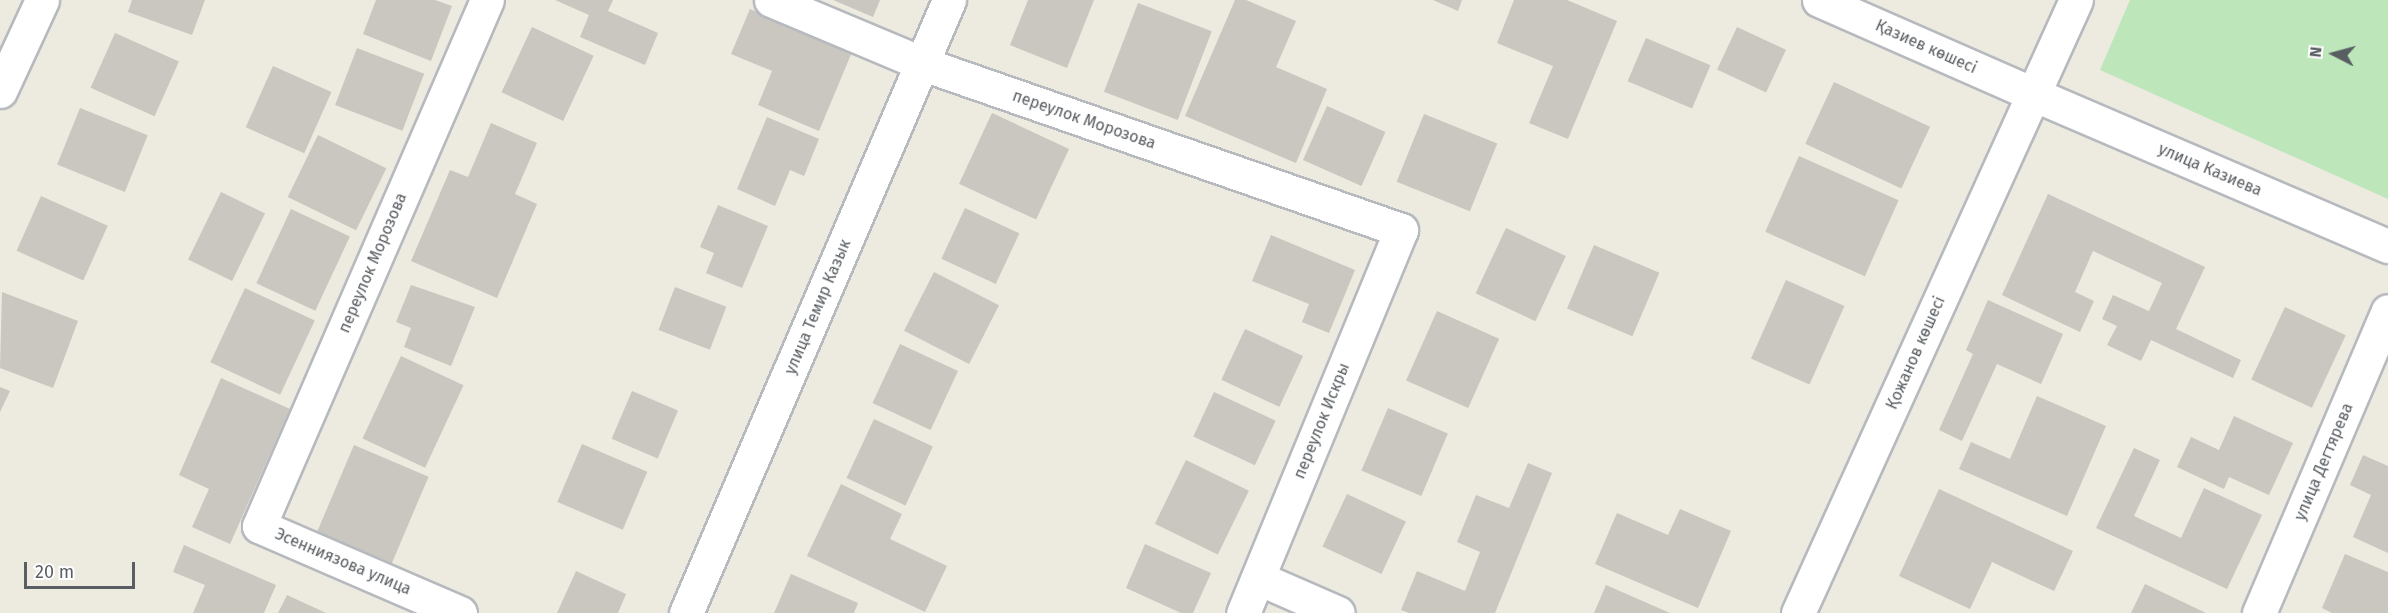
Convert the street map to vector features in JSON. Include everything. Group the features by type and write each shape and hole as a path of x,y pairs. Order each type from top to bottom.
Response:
{"street":[{"path":"0,91 11,41 42,0"},
{"name":"переулок Морозова","path":"258,526 487,0"},
{"name":"переулок Морозова","path":"771,0 923,64 1401,230"},
{"name":"улица Темир Казык","path":"686,613 949,0"},
{"name":"Қазиев көшесі","path":"1819,0 2033,94"},
{"name":"Қожанов көшесі","path":"1798,613 2076,0"},
{"name":"улица Казиева","path":"2033,94 2388,246"},
{"name":"переулок Искры","path":"1243,613 1401,230"},
{"name":"улица Дегтярева","path":"2259,613 2388,311"},
{"name":"Эсенниязова улица","path":"258,526 460,613"},
{"path":"1258,578 1338,613"}],"green space":[{"path":"2130,0 2388,0 2388,199 2100,70"}],"building":[{"path":"132,0 205,0 192,35 128,12"},
{"path":"376,0 435,0 452,6 431,61 363,34"},
{"path":"555,0 613,0 608,11 658,33 645,65 580,37 589,15"},
{"path":"833,0 880,0 873,17"},
{"path":"1028,0 1094,0 1067,68 1010,45"},
{"path":"1235,0 1246,0 1296,21 1276,67 1327,89 1296,163 1185,116"},
{"path":"1433,0 1462,0 1458,11"},
{"path":"1514,0 1567,0 1617,21 1568,139 1529,123 1553,66 1497,43"},
{"path":"1138,3 1212,31 1178,120 1104,92"},
{"path":"750,9 852,52 819,131 758,105 772,71 731,54"},
{"path":"532,27 594,56 563,121 502,92"},
{"path":"1737,27 1786,50 1766,92 1717,70"},
{"path":"115,33 179,61 155,116 91,88"},
{"path":"1646,38 1710,65 1692,109 1628,81"},
{"path":"357,48 424,74 402,131 335,105"},
{"path":"273,66 331,92 304,153 246,127"},
{"path":"1834,82 1930,127 1901,188 1805,144"},
{"path":"1327,106 1385,132 1361,186 1303,160"},
{"path":"80,108 148,135 125,192 57,165"},
{"path":"992,113 1069,149 1036,220 959,184"},
{"path":"1424,114 1497,144 1470,211 1397,182"},
{"path":"767,117 819,139 804,176 790,170 775,206 737,189"},
{"path":"491,123 537,143 515,194 537,204 497,298 411,261 450,170 468,177"},
{"path":"318,135 386,168 356,230 288,197"},
{"path":"1799,156 1899,200 1865,276 1765,232"},
{"path":"221,192 265,213 232,281 188,259"},
{"path":"2048,194 2205,267 2176,329 2241,360 2233,378 2151,340 2141,361 2107,345 2117,326 2102,319 2113,295 2149,311 2162,283 2093,251 2075,292 2094,301 2080,332 2002,295"},
{"path":"41,196 108,226 83,281 17,251"},
{"path":"718,205 768,226 742,288 706,273 714,253 700,247"},
{"path":"965,208 1019,233 996,284 941,259"},
{"path":"291,209 350,236 315,311 256,283"},
{"path":"1506,228 1566,256 1535,321 1476,293"},
{"path":"1271,235 1355,270 1329,333 1302,322 1309,304 1252,281"},
{"path":"1594,245 1659,273 1632,336 1567,309"},
{"path":"934,272 999,305 969,364 904,331"},
{"path":"1786,280 1844,306 1809,385 1751,359"},
{"path":"411,285 475,307 451,366 404,347 411,328 396,322"},
{"path":"675,287 726,307 710,350 659,330"},
{"path":"245,288 315,321 280,395 210,362"},
{"path":"2,292 78,321 53,388 0,368"},
{"path":"1988,300 2063,334 2041,384 1997,364 1962,441 1939,430 1973,354 1966,350"},
{"path":"2285,307 2346,335 2312,408 2251,380"},
{"path":"1437,311 1499,339 1468,408 1406,380"},
{"path":"1245,329 1303,356 1279,407 1221,380"},
{"path":"900,344 958,371 931,430 873,403"},
{"path":"401,356 464,385 425,468 363,438"},
{"path":"221,378 290,409 230,544 192,527 209,489 179,475"},
{"path":"0,387 10,391 0,412"},
{"path":"632,391 678,411 658,458 612,439"},
{"path":"1214,392 1276,421 1255,465 1193,436"},
{"path":"2037,396 2106,426 2067,516 1959,469 1971,442 2010,459"},
{"path":"1388,408 1448,433 1421,496 1361,471"},
{"path":"2234,416 2293,443 2269,495 2229,477 2224,489 2177,467 2191,437 2219,450"},
{"path":"874,419 933,446 905,505 847,478"},
{"path":"582,444 647,472 623,530 557,502"},
{"path":"354,445 429,477 392,563 317,532"},
{"path":"2134,448 2160,460 2134,516 2181,538 2204,488 2262,515 2227,589 2096,528"},
{"path":"2363,455 2388,466 2388,553 2353,537 2371,495 2350,485"},
{"path":"1186,460 1249,491 1218,555 1155,524"},
{"path":"1528,463 1552,473 1495,613 1409,613 1401,610 1417,571 1465,591 1480,552 1457,542 1476,495 1509,508"},
{"path":"841,484 902,514 890,539 947,566 925,612 807,556"},
{"path":"1939,489 2073,551 2054,591 1992,562 1970,609 1899,576"},
{"path":"1347,494 1406,521 1381,574 1322,547"},
{"path":"1680,509 1731,531 1698,608 1595,564 1617,513 1668,535"},
{"path":"1145,544 1211,573 1193,613 1181,613 1126,588"},
{"path":"184,545 276,585 264,613 193,613 205,585 173,572"},
{"path":"2345,554 2388,572 2388,613 2332,613 2322,608"},
{"path":"576,571 626,594 618,613 557,613"},
{"path":"791,574 858,603 854,613 774,613"},
{"path":"2145,584 2206,613 2131,613"},
{"path":"1606,585 1670,613 1594,613"},
{"path":"287,595 326,613 278,613"}]}
